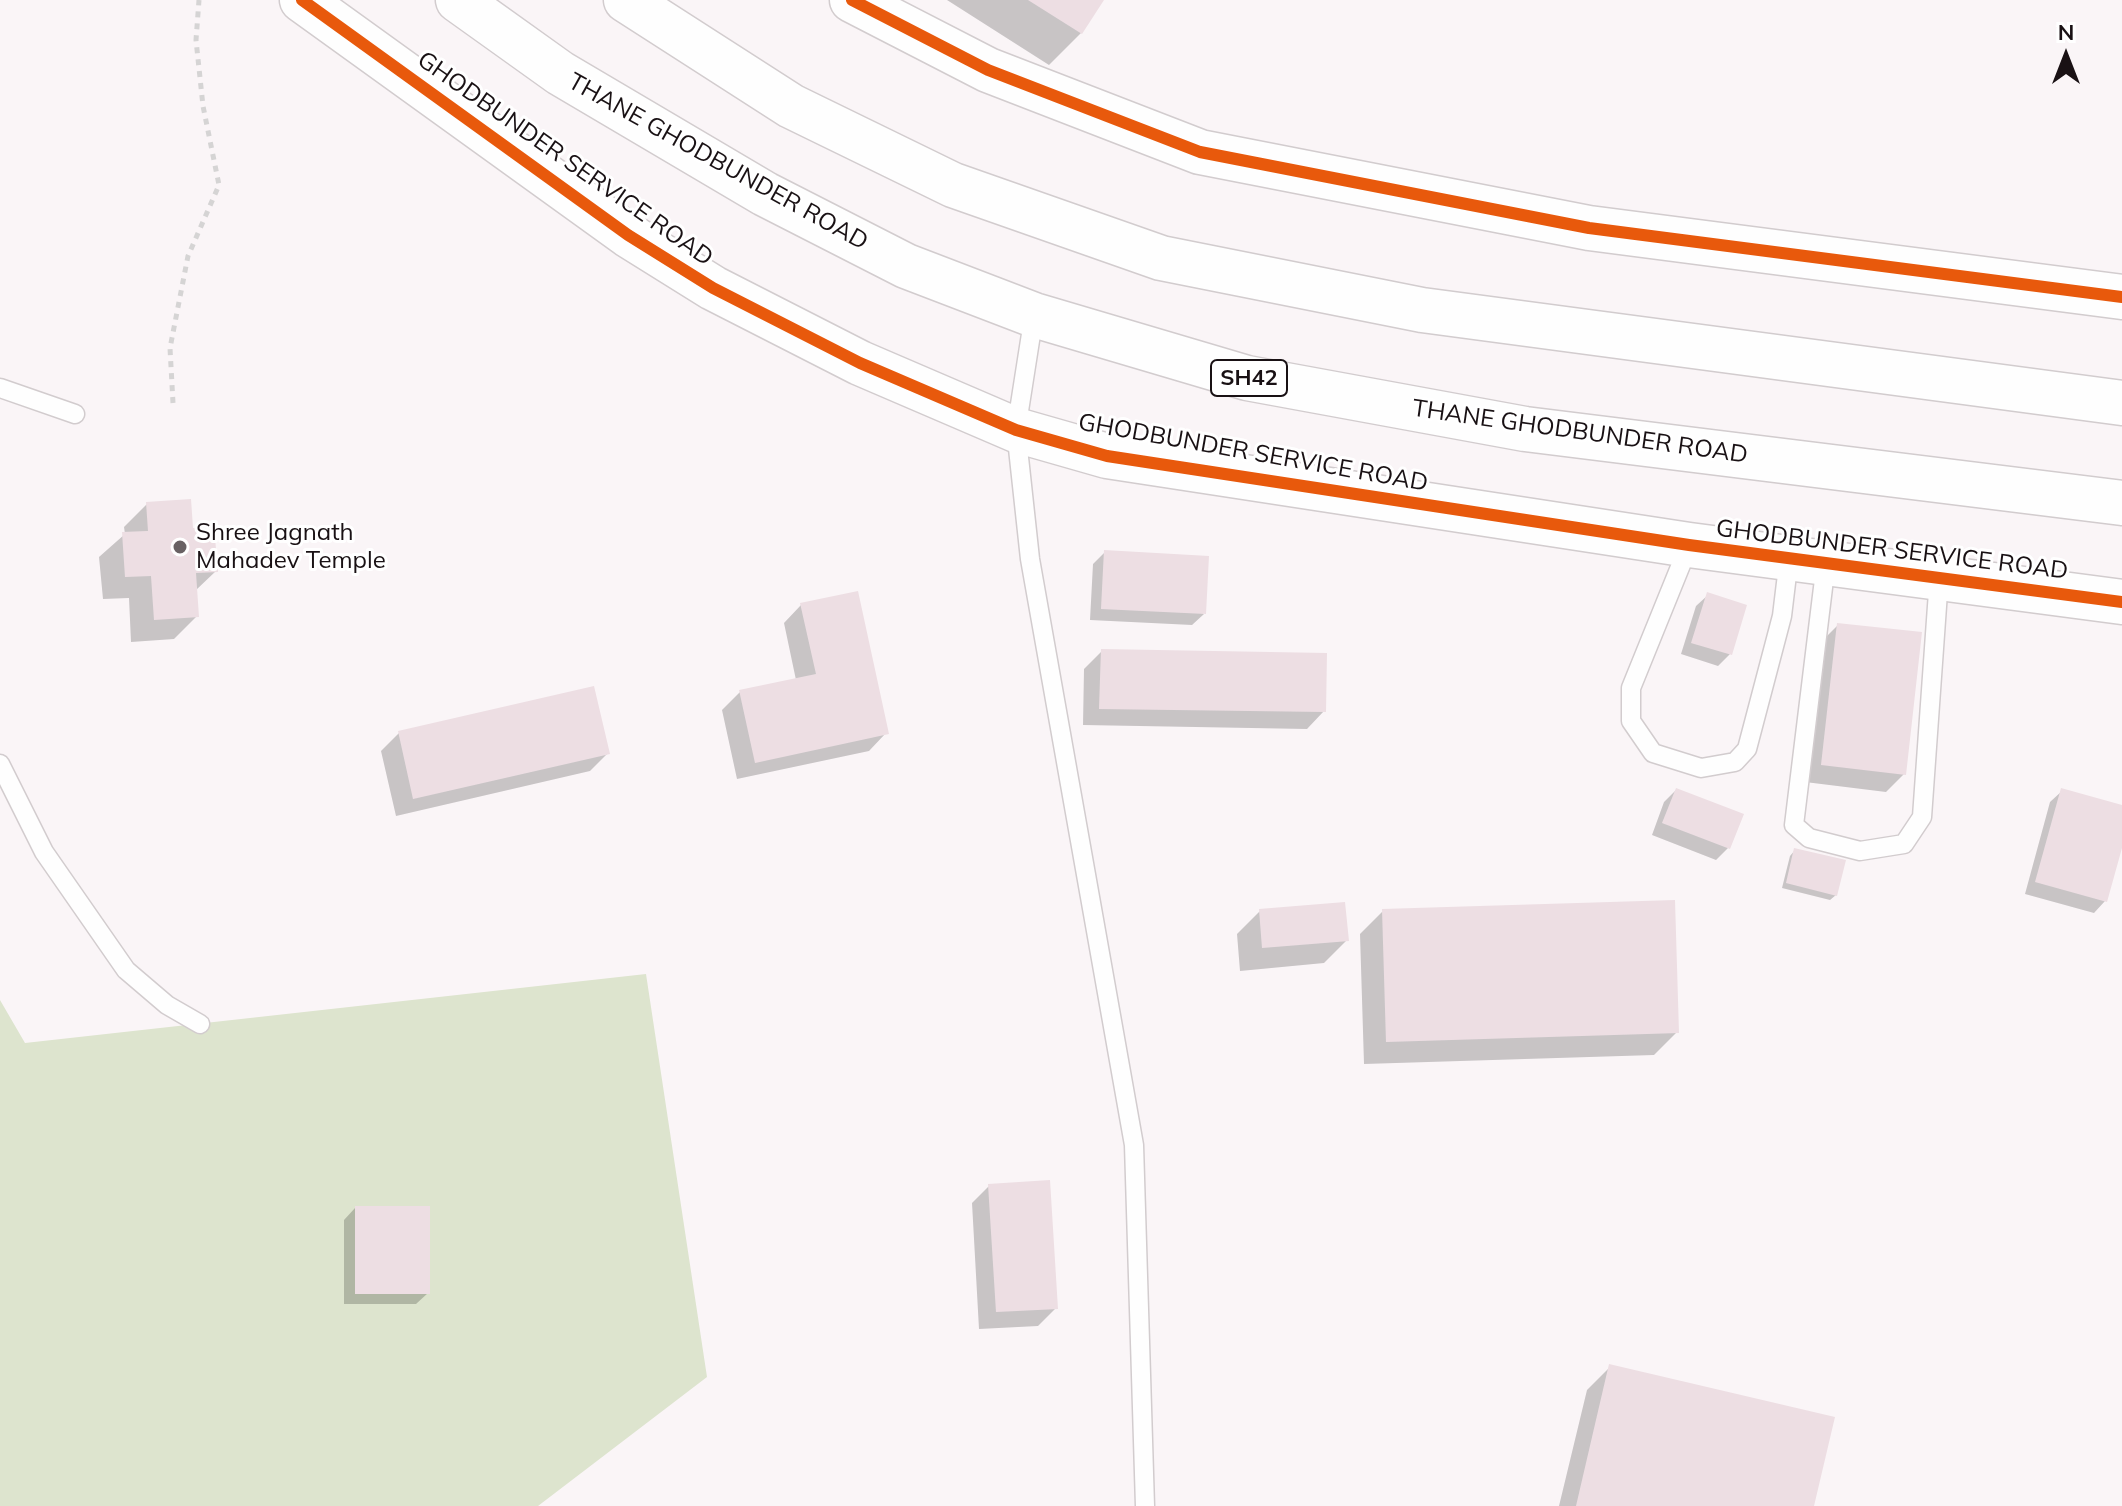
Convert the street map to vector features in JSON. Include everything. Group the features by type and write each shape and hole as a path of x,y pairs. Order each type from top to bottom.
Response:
{"main road":[{"name":"GHODBUNDER SERVICE ROAD","path":"302,0 628,235 713,288 860,363 1016,430 1107,456 1689,545 2122,602"},
{"name":"THANE GHODBUNDER ROAD","path":"458,0 560,73 765,194 906,266 1034,315 1247,378 1525,429 2122,503"},
{"path":"626,0 791,106 899,159 953,185 1161,258 1422,310 2122,403"},
{"path":"852,0 988,70 1200,152 1589,228 2122,297"}],"lane":[{"path":"1034,315 1016,430 1030,559 1134,1145 1145,1506"},
{"path":"0,388 75,414"},
{"path":"1689,545 1631,688 1631,721 1653,753 1701,768 1735,762 1747,749 1782,616 1808,560"},
{"path":"1808,560 1794,825 1809,838 1860,851 1904,844 1922,817 1939,578"},
{"path":"0,764 44,852 126,970 167,1005 200,1024"}],"path":[{"path":"173,403 170,348 188,256 219,185 203,106 197,53 199,0"}],"green space":[{"path":"646,974 707,1377 538,1506 0,1506 0,1000 25,1043"}],"building":[{"path":"1028,0 1104,0 1082,34"},
{"path":"191,499 193,528 214,526 218,572 196,573 199,617 154,620 151,576 125,577 122,532 148,531 146,502"},
{"path":"1104,550 1209,556 1206,614 1101,609"},
{"path":"858,591 889,734 755,763 739,690 816,674 800,603"},
{"path":"1707,592 1747,605 1732,655 1691,643"},
{"path":"1837,623 1922,632 1906,775 1821,765"},
{"path":"1101,649 1327,653 1326,712 1099,709"},
{"path":"594,686 610,754 413,799 398,731"},
{"path":"1676,788 1744,814 1730,849 1662,823"},
{"path":"2061,788 2122,805 2122,848 2107,902 2035,882"},
{"path":"1794,848 1846,860 1837,896 1786,883"},
{"path":"1675,900 1679,1033 1386,1042 1382,909"},
{"path":"1345,902 1349,941 1262,948 1259,909"},
{"path":"1050,1180 1058,1309 996,1312 988,1184"},
{"path":"355,1206 430,1206 430,1294 355,1294"},
{"path":"1609,1364 1835,1417 1814,1506 1576,1506"}],"cycle path":[{"path":"302,0 628,235 713,288 860,363 1016,430 1107,456 1689,545 2122,602"},
{"path":"852,0 988,70 1200,152 1589,228 2122,297"}],"place":[{"name":"Shree Jagnath Mahadev Temple","path":"180,547"}]}
